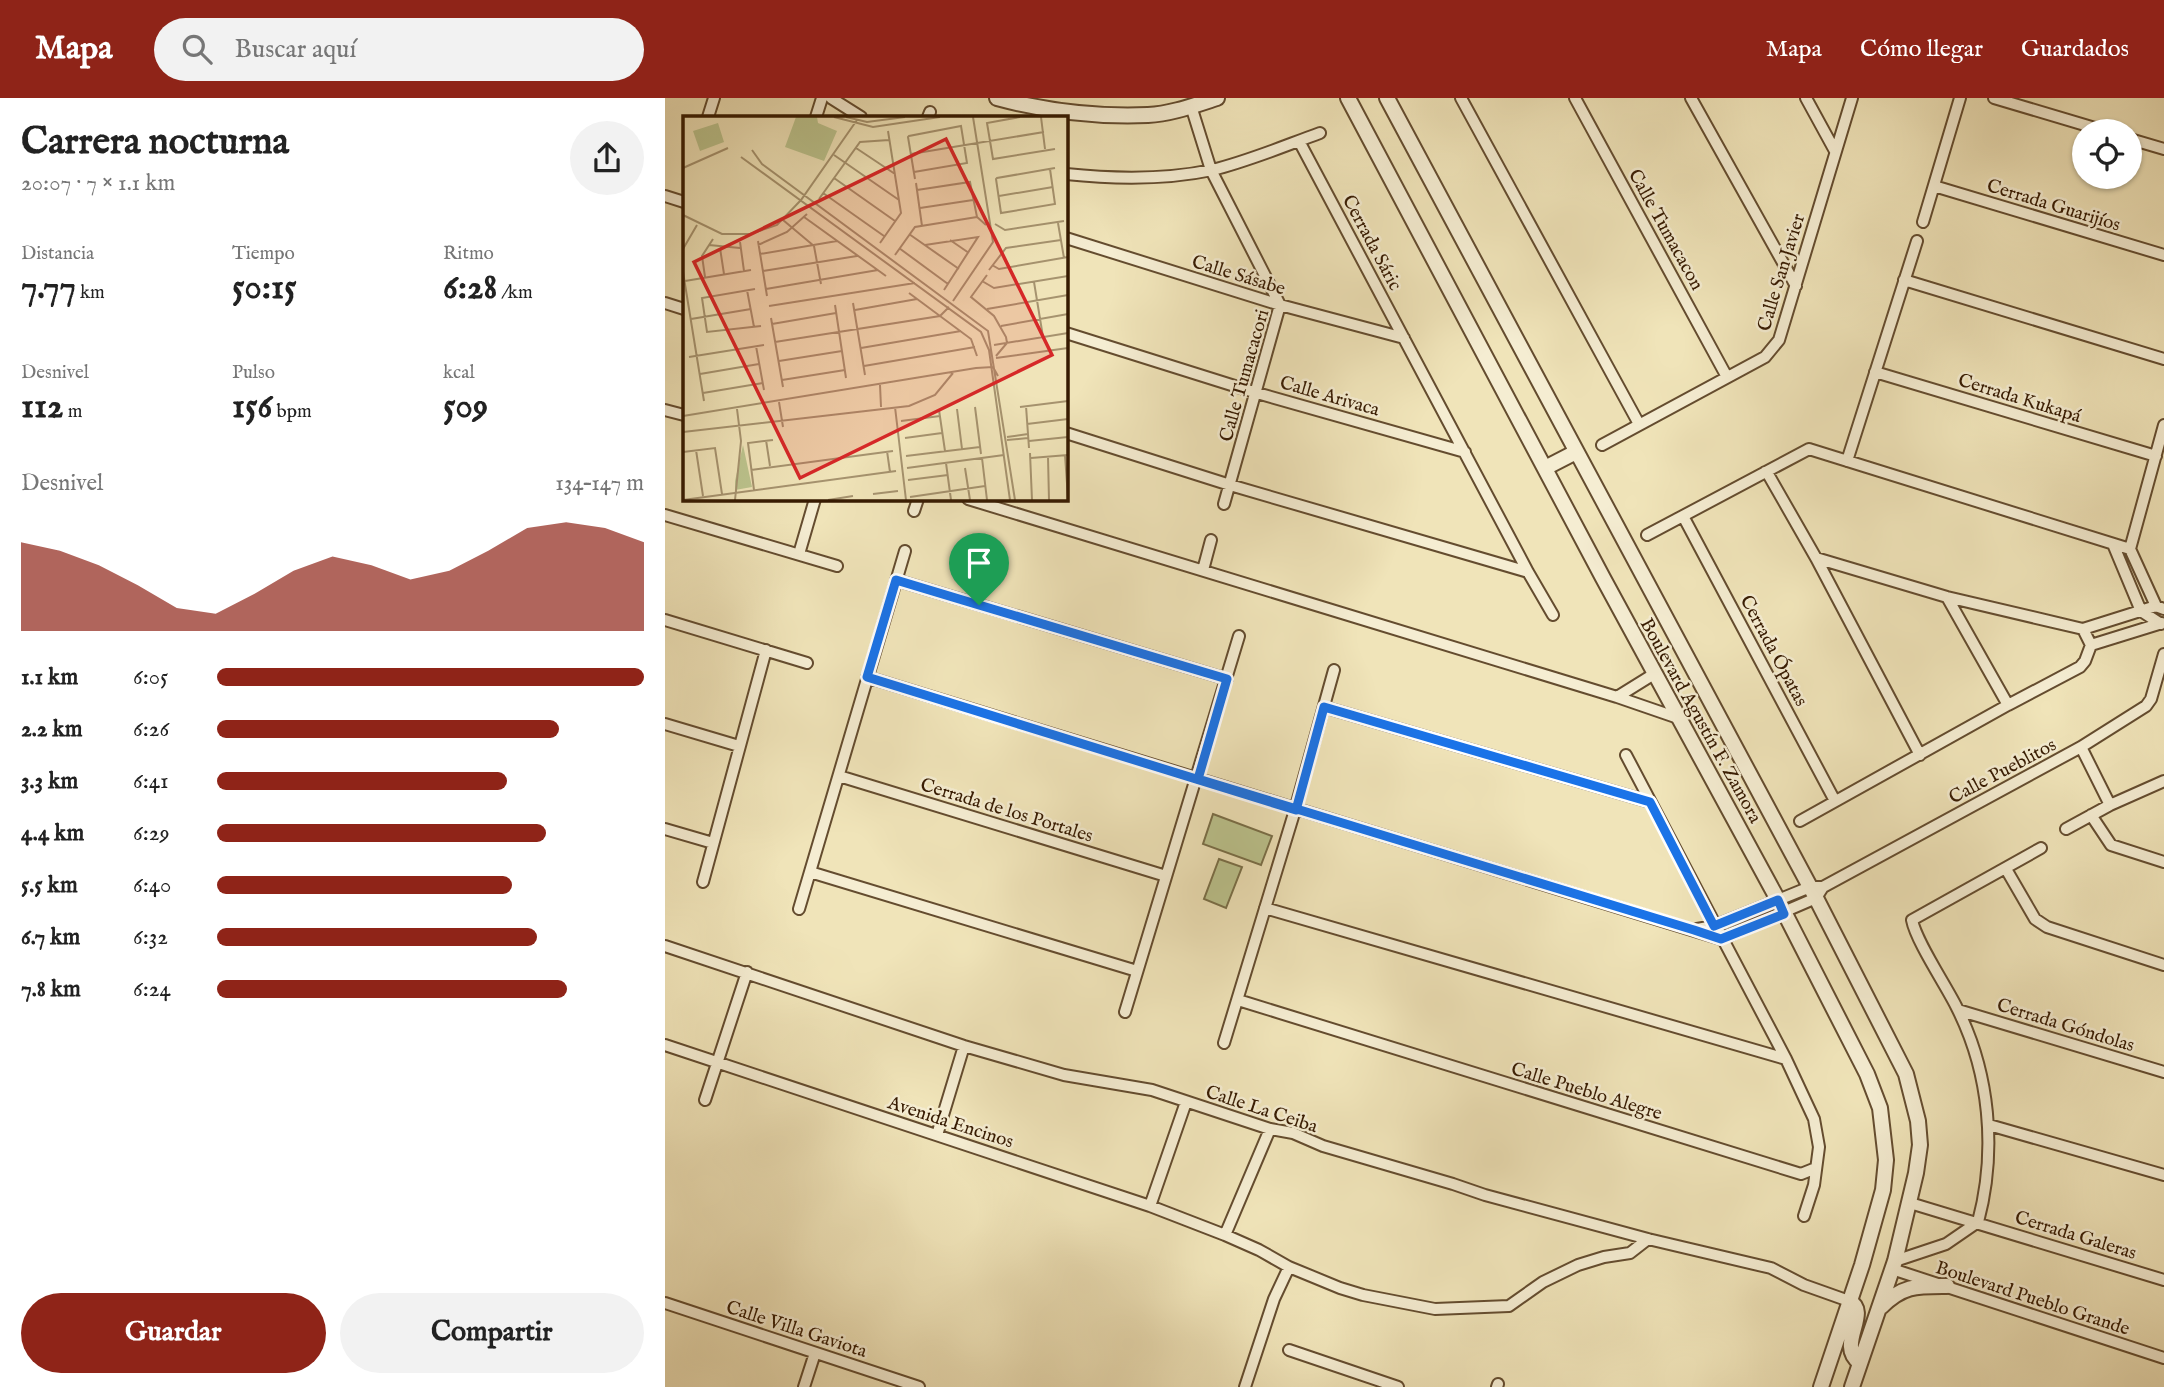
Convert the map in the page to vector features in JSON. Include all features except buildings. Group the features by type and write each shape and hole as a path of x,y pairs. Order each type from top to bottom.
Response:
{"street":[{"path":"708,116 714,98"},
{"path":"816,116 822,98"},
{"path":"831,98 859,116"},
{"path":"997,98 1074,112 1150,115 1217,98"},
{"name":"Boulevard Agustín F. Zamora","path":"1348,98 1781,907 1867,1074 1880,1108 1886,1160 1883,1190 1821,1387"},
{"name":"Boulevard Agustín F. Zamora","path":"1387,98 1576,452 1816,891 1906,1074 1918,1121 1920,1145 1910,1203 1893,1265 1851,1387"},
{"path":"1461,98 1639,424"},
{"name":"Calle Tumacacon","path":"1575,98 1727,377"},
{"path":"1692,98 1796,286"},
{"path":"1806,98 1835,151"},
{"name":"Calle San Javier","path":"1602,445 1765,357 1774,349 1796,286 1852,98"},
{"path":"1923,222 1960,98"},
{"path":"1994,98 2072,121"},
{"name":"Calle Tumacacori","path":"1191,106 1210,170 1280,305 1224,504"},
{"path":"1067,174 1140,177 1180,175 1210,170 1320,133"},
{"name":"Cerrada Sáric","path":"1299,141 1553,615"},
{"path":"2142,143 2164,149"},
{"name":"Cerrada Guarijíos","path":"1934,186 2164,255"},
{"path":"665,196 683,200"},
{"name":"Calle Sásabe","path":"1067,238 1280,305 1404,338"},
{"path":"1847,461 1917,241"},
{"path":"1904,280 2164,359"},
{"path":"665,303 683,309"},
{"name":"Calle Arivaca","path":"1067,333 1257,393 1465,452"},
{"name":"Cerrada Kukapá","path":"1875,372 2156,456"},
{"path":"665,410 683,415"},
{"path":"1816,558 1947,597 2083,629 2141,611 2160,608 2130,549 2164,425"},
{"path":"1067,433 1230,485 1528,572"},
{"path":"1647,535 1809,449 2130,549"},
{"path":"1545,468 1576,452"},
{"path":"1765,472 1816,558 1920,755"},
{"path":"799,554 815,500"},
{"path":"914,511 918,500"},
{"path":"971,500 1617,697 1678,719"},
{"path":"665,515 837,566"},
{"name":"Cerrada Ópatas","path":"1683,516 1835,801"},
{"path":"1203,570 1211,540"},
{"path":"2113,544 2141,611 2162,623"},
{"path":"799,909 905,551"},
{"path":"896,580 1227,679"},
{"path":"1947,597 2008,705"},
{"path":"665,620 807,663"},
{"path":"2091,645 2162,623"},
{"path":"1800,821 2080,667 2091,645 2083,629"},
{"path":"1125,1013 1198,779 1239,636"},
{"path":"703,882 766,650"},
{"name":"Calle Pueblitos","path":"1781,907 1816,891 2081,747 2146,706 2164,654"},
{"path":"1224,1043 1296,810 1334,670"},
{"path":"1617,697 1654,674"},
{"path":"867,677 1721,939 1781,907"},
{"path":"1324,707 1650,802"},
{"path":"665,724 739,746"},
{"path":"2081,747 2110,805"},
{"path":"1626,755 1786,1059 1814,1119 1819,1147 1814,1185 1804,1216"},
{"name":"Cerrada de los Portales","path":"839,776 1166,876"},
{"path":"2066,829 2110,805 2164,781"},
{"path":"2091,815 2111,845 2164,862"},
{"path":"665,829 713,843"},
{"path":"1893,1265 1946,1244 1978,1222 1986,1191 1989,1125 1978,1065 1958,1010 1912,920 2041,848"},
{"path":"2005,869 2035,919 2047,928 2164,965"},
{"path":"810,872 1137,971"},
{"path":"1694,930 1781,907"},
{"path":"1265,908 1786,1059"},
{"name":"Calle La Ceiba","path":"665,946 964,1046 1064,1075 1152,1090 1485,1195 1648,1239 1771,1268 1804,1285 1849,1301"},
{"path":"705,1100 747,972"},
{"name":"Calle Pueblo Alegre","path":"1238,1000 1801,1174 1816,1168"},
{"name":"Cerrada Góndolas","path":"1958,1010 2164,1072"},
{"name":"Avenida Encinos","path":"665,1045 1150,1206 1225,1235 1289,1267 1363,1295 1417,1307 1476,1309 1509,1306 1543,1282 1578,1265 1630,1253 1648,1239"},
{"path":"937,1135 964,1046"},
{"path":"1150,1206 1187,1102"},
{"path":"1989,1125 2164,1175"},
{"path":"1225,1235 1270,1129"},
{"name":"Cerrada Galeras","path":"1910,1203 2164,1279"},
{"name":"Boulevard Pueblo Grande","path":"1893,1265 1947,1286 2164,1358"},
{"path":"1245,1387 1274,1299 1289,1267"},
{"path":"1878,1311 1893,1294 1908,1288 1947,1286"},
{"path":"1849,1301 1854,1303 1858,1311 1850,1345 1851,1354 1860,1363"},
{"name":"Calle Villa Gaviota","path":"665,1303 919,1387"},
{"path":"1289,1350 1398,1387"},
{"path":"804,1387 815,1353"}],"green space":[{"path":"1213,814 1272,836 1261,865 1203,844"},
{"path":"1219,859 1242,867 1226,908 1204,899"}],"route":[{"path":"979,605 896,580 867,677 1296,810 1324,707 1650,802 1714,926 1778,900 1784,914 1721,939 1296,810 1198,779 1227,679 979,605"}]}
